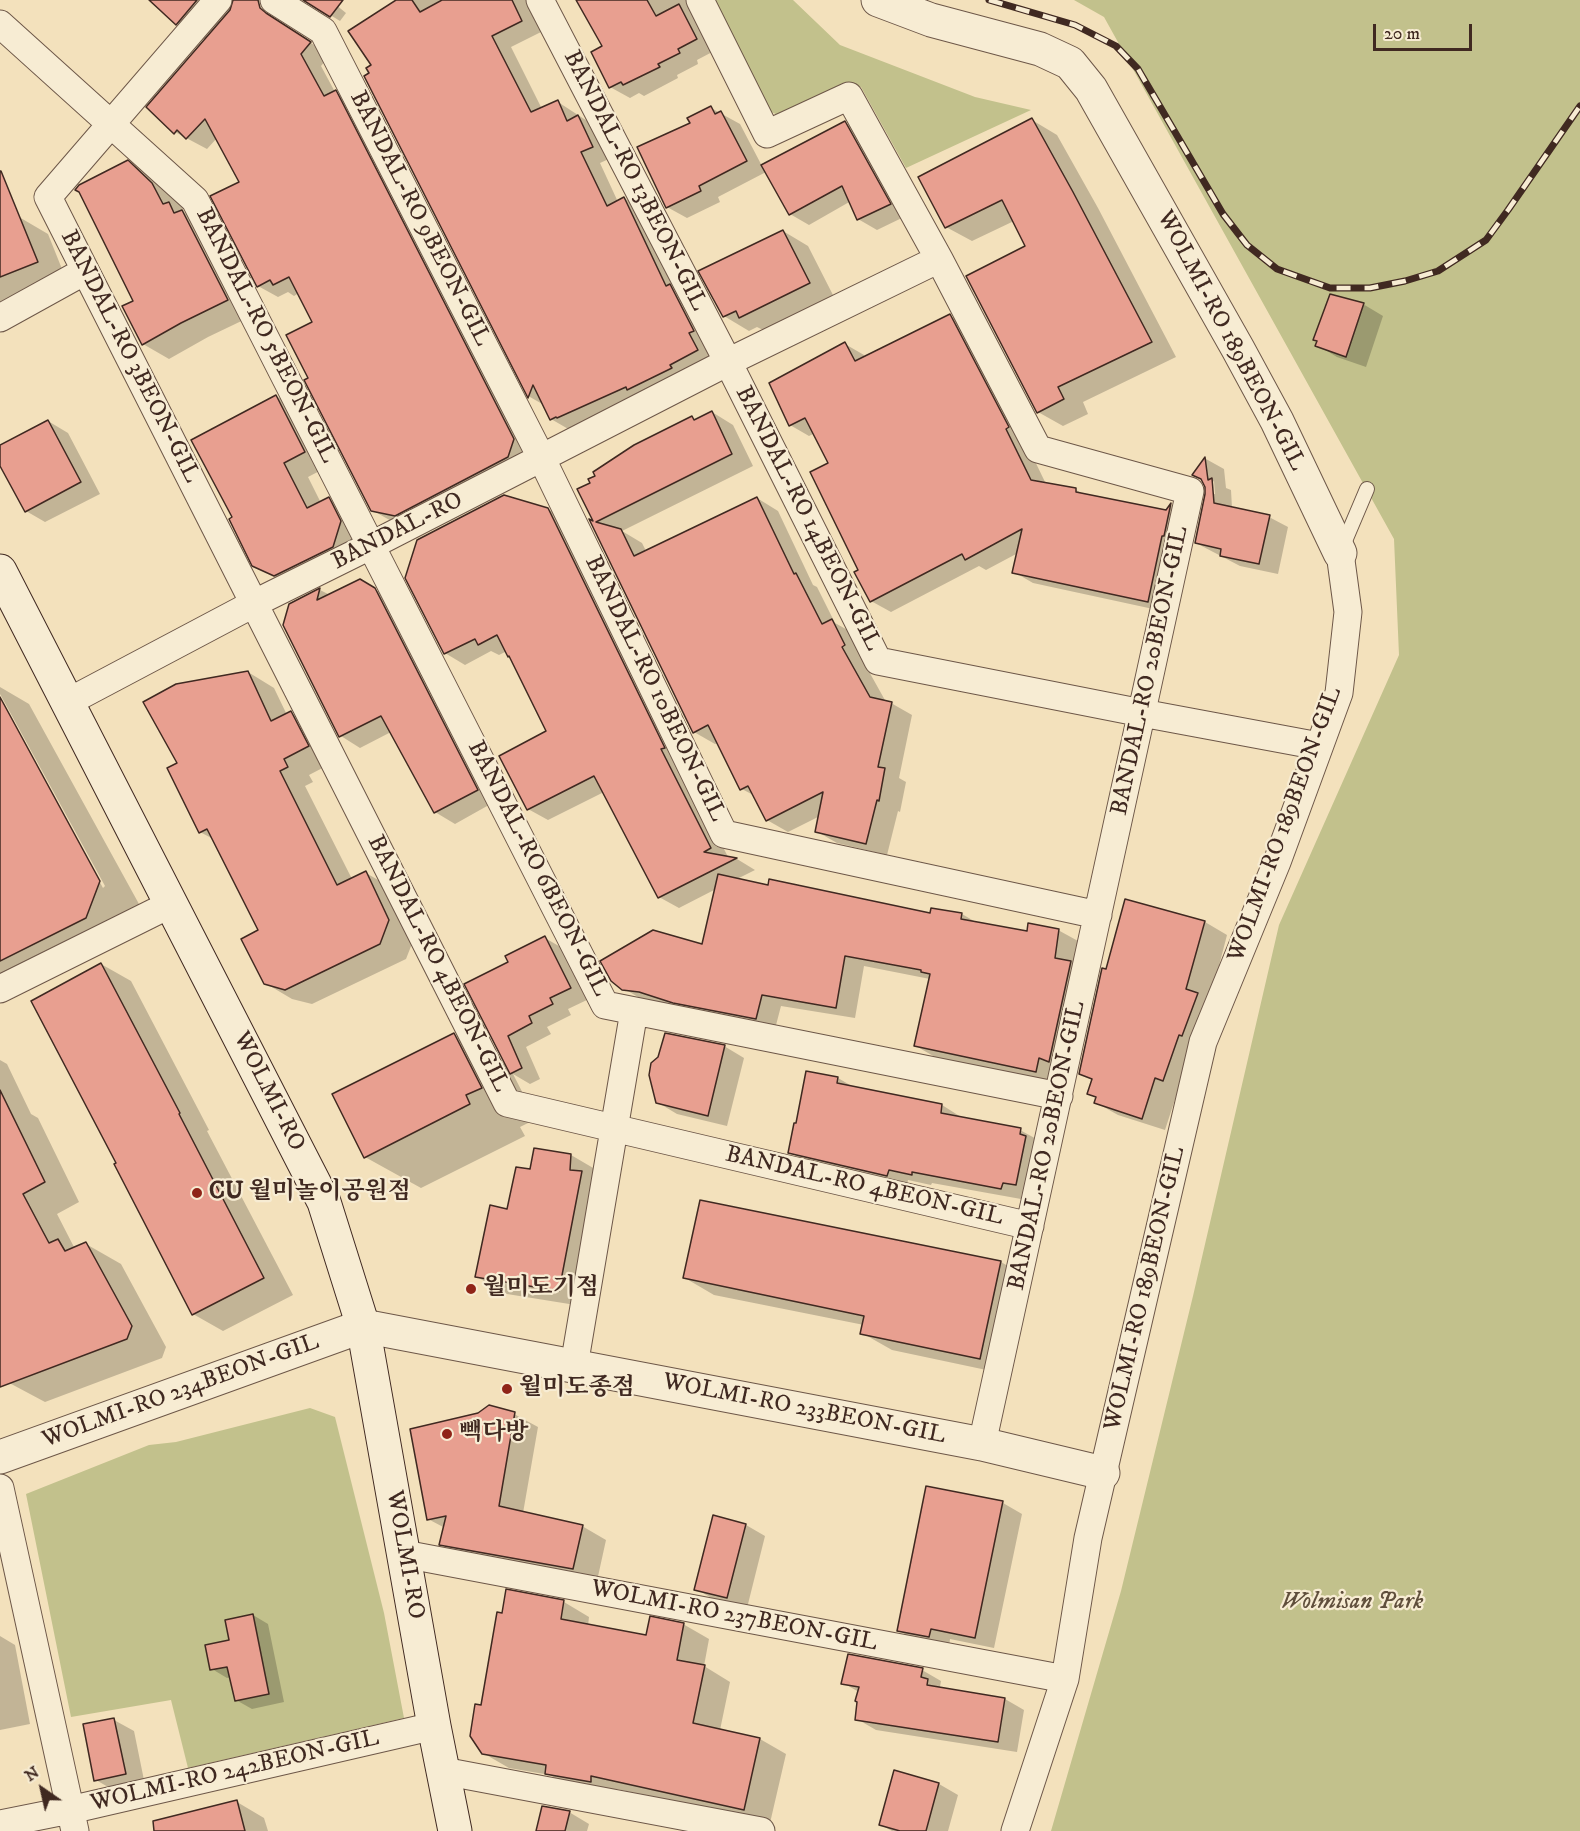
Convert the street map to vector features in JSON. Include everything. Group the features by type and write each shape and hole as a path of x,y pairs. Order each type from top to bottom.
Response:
{"street":[{"path":"111,124 218,0"},
{"name":"BANDAL-RO 9BEON-GIL","path":"274,0 323,31 542,459"},
{"name":"BANDAL-RO 13BEON-GIL","path":"540,0 728,362"},
{"path":"700,0 767,134 849,96 939,259 728,362"},
{"name":"WOLMI-RO 189BEON-GIL","path":"878,0 931,20 1040,49 1070,63 1091,89 1277,421 1340,553 1348,612 1339,693 1277,862 1203,1042 1088,1538 1065,1679 1015,1831"},
{"name":"BANDAL-RO 5BEON-GIL","path":"0,24 195,200 372,545"},
{"name":"BANDAL-RO 3BEON-GIL","path":"111,124 48,197 255,603"},
{"name":"BANDAL-RO 20BEON-GIL","path":"939,259 1038,449 1190,490 982,1444"},
{"path":"0,318 85,271"},
{"name":"BANDAL-RO","path":"68,702 255,603 542,459 728,362"},
{"name":"BANDAL-RO 14BEON-GIL","path":"728,362 878,661 1142,713"},
{"name":"BANDAL-RO 10BEON-GIL","path":"542,459 724,834 1098,915"},
{"name":"BANDAL-RO 6BEON-GIL","path":"372,545 605,1005 1059,1096"},
{"name":"WOLMI-RO","path":"0,570 8,606 68,702 324,1202 363,1326 434,1726 455,1831"},
{"name":"BANDAL-RO 4BEON-GIL","path":"255,603 507,1103 1030,1226"},
{"path":"1142,713 1319,746"},
{"path":"0,988 171,904"},
{"path":"574,1366 634,1011"},
{"name":"WOLMI-RO 233BEON-GIL","path":"363,1326 982,1444 1103,1473"},
{"name":"WOLMI-RO 234BEON-GIL","path":"0,1457 363,1326"},
{"path":"0,1488 72,1820"},
{"name":"WOLMI-RO 237BEON-GIL","path":"404,1554 1065,1679"},
{"name":"WOLMI-RO 242BEON-GIL","path":"0,1824 72,1820 434,1726"},
{"path":"443,1772 761,1831"}],"lane":[{"path":"1340,553 1366,489"}],"green space":[{"path":"713,0 793,0 840,45 975,97 1031,110 906,168 861,87 846,84 780,116 769,111"},
{"name":"Wolmisan Park","path":"1074,0 1580,0 1580,1831 1051,1831 1121,1591 1193,1296 1279,925 1399,655 1394,539 1104,17"},
{"path":"310,1408 335,1417 384,1613 404,1718 188,1768 171,1700 71,1717 26,1494 149,1445 176,1442"}],"building":[{"path":"149,0 197,0 176,25"},
{"path":"233,0 258,0 260,8 266,13 311,42 301,54 324,96 336,90 514,439 508,457 395,516 371,511 304,380 308,378 286,335 312,322 289,277 273,285 270,280 257,287 210,196 239,182 205,119 186,139 177,130 174,134 146,107 230,10"},
{"path":"303,0 343,0 330,17"},
{"path":"396,0 412,0 420,12 442,0 512,0 522,21 492,36 531,112 558,100 567,121 578,115 593,147 581,152 607,206 624,197 666,286 670,284 694,331 689,333 698,350 670,365 672,368 627,390 626,387 550,420 533,385 528,398 364,76 369,73 366,68 371,65 348,31"},
{"path":"576,0 647,0 656,16 679,4 697,39 678,49 680,53 658,64 660,67 623,85 621,82 609,88 591,52 602,46"},
{"path":"711,106 715,114 721,111 747,161 699,186 701,191 666,208 637,147 690,123 687,118"},
{"path":"1032,118 1152,342 1058,387 1064,399 1037,413 966,276 1025,246 1002,200 945,228 918,177"},
{"path":"845,121 891,204 857,220 842,186 789,215 761,165"},
{"path":"128,160 152,183 163,204 169,202 174,213 182,210 228,300 142,345 122,306 133,301 79,192 75,190 79,185"},
{"path":"0,171 38,262 0,277"},
{"path":"783,230 810,283 739,318 736,311 723,317 698,271"},
{"path":"1330,294 1364,303 1346,357 1315,346 1317,341 1313,340"},
{"path":"950,314 1009,427 1006,429 1031,480 1076,488 1076,492 1166,510 1171,503 1148,602 1012,573 1022,529 965,560 962,554 870,602 854,572 858,570 810,472 828,463 805,418 789,426 769,383 845,342 855,361"},
{"path":"276,395 305,452 284,463 307,508 329,497 341,521 333,547 274,576 252,566 229,519 232,517 191,440"},
{"path":"712,411 732,454 596,522 621,529 634,556 757,497 794,574 796,573 822,624 832,619 845,645 842,647 870,697 892,702 878,767 885,768 879,801 877,800 866,844 815,832 823,792 766,821 748,786 740,790 708,725 693,733 589,519 593,521 577,489 590,483 588,479 595,476 593,472 634,445 692,416 694,420"},
{"path":"48,420 81,482 25,512 0,466 0,445"},
{"path":"1205,457 1208,480 1212,478 1214,503 1270,515 1259,564 1220,556 1221,549 1195,543 1205,487 1201,479 1192,475"},
{"path":"504,495 548,508 665,748 661,749 711,848 704,852 737,858 658,898 594,776 527,810 499,756 546,731 509,656 497,635 478,645 475,639 444,654 405,578 417,540"},
{"path":"360,579 375,588 478,790 434,813 381,716 339,737 283,625 289,604 320,588 317,600"},
{"path":"248,671 271,721 291,711 309,746 284,759 288,767 280,771 337,885 366,871 389,920 380,944 285,990 264,984 241,939 258,930 207,829 199,833 167,768 177,763 143,702 176,684"},
{"path":"0,697 100,881 86,918 0,961"},
{"path":"718,874 768,885 769,879 930,913 931,908 962,913 961,919 1027,931 1028,923 1059,929 1055,958 1071,961 1049,1062 1039,1058 1036,1072 914,1046 930,974 921,972 921,970 845,956 836,1008 762,995 756,1019 673,1003 639,992 622,990 611,981 600,961 653,930 702,944"},
{"path":"1125,899 1205,921 1186,989 1198,993 1182,1036 1179,1035 1163,1081 1155,1078 1142,1119 1094,1103 1096,1097 1087,1094 1092,1079 1079,1074 1102,968 1106,969"},
{"path":"545,936 571,988 550,998 553,1004 529,1016 532,1023 508,1036 522,1068 510,1074 464,984 508,962 505,956"},
{"path":"101,963 264,1278 192,1315 31,1001"},
{"path":"454,1033 482,1088 466,1095 470,1104 364,1158 332,1094"},
{"path":"665,1033 725,1045 708,1116 656,1103 649,1075 651,1063 658,1057"},
{"path":"806,1071 838,1077 837,1083 942,1104 941,1113 1021,1128 1020,1134 1026,1136 1016,1185 1003,1183 1001,1189 912,1172 912,1175 889,1170 887,1176 788,1153"},
{"path":"0,1090 45,1182 23,1194 49,1243 58,1239 65,1251 86,1242 132,1326 127,1339 0,1387"},
{"path":"534,1148 571,1154 570,1170 582,1171 559,1291 475,1277 490,1205 507,1209 516,1167 530,1169"},
{"path":"700,1200 1001,1261 980,1359 860,1334 864,1316 683,1278"},
{"path":"489,1405 515,1412 499,1506 583,1525 573,1569 439,1545 446,1516 427,1520 410,1429 478,1413"},
{"path":"926,1486 1003,1501 975,1638 931,1629 929,1637 897,1631"},
{"path":"713,1515 746,1524 727,1598 694,1590"},
{"path":"506,1589 564,1600 561,1619 646,1635 650,1616 684,1623 677,1660 705,1665 693,1723 760,1738 744,1810 591,1776 591,1782 545,1774 546,1765 482,1754 470,1736 475,1704 481,1705 497,1612 502,1613"},
{"path":"253,1614 269,1694 235,1701 227,1667 210,1670 205,1645 229,1640 225,1620"},
{"path":"848,1654 923,1668 921,1677 928,1679 927,1685 1005,1698 998,1742 855,1720 857,1702 855,1701 859,1687 841,1684"},
{"path":"114,1718 126,1774 94,1781 83,1724"},
{"path":"894,1770 939,1783 926,1831 900,1831 879,1825"},
{"path":"237,1800 245,1831 154,1831 153,1821"},
{"path":"542,1806 570,1811 565,1831 536,1831"}],"railway":[{"path":"989,0 1075,25 1116,46 1138,69 1223,214 1247,245 1277,269 1330,288 1370,288 1438,271 1486,240 1580,106"}],"place":[{"name":"CU 월미놀이공원점","path":"197,1193"},
{"name":"월미도기점","path":"471,1289"},
{"name":"월미도종점","path":"507,1389"},
{"name":"빽다방","path":"447,1434"}]}
